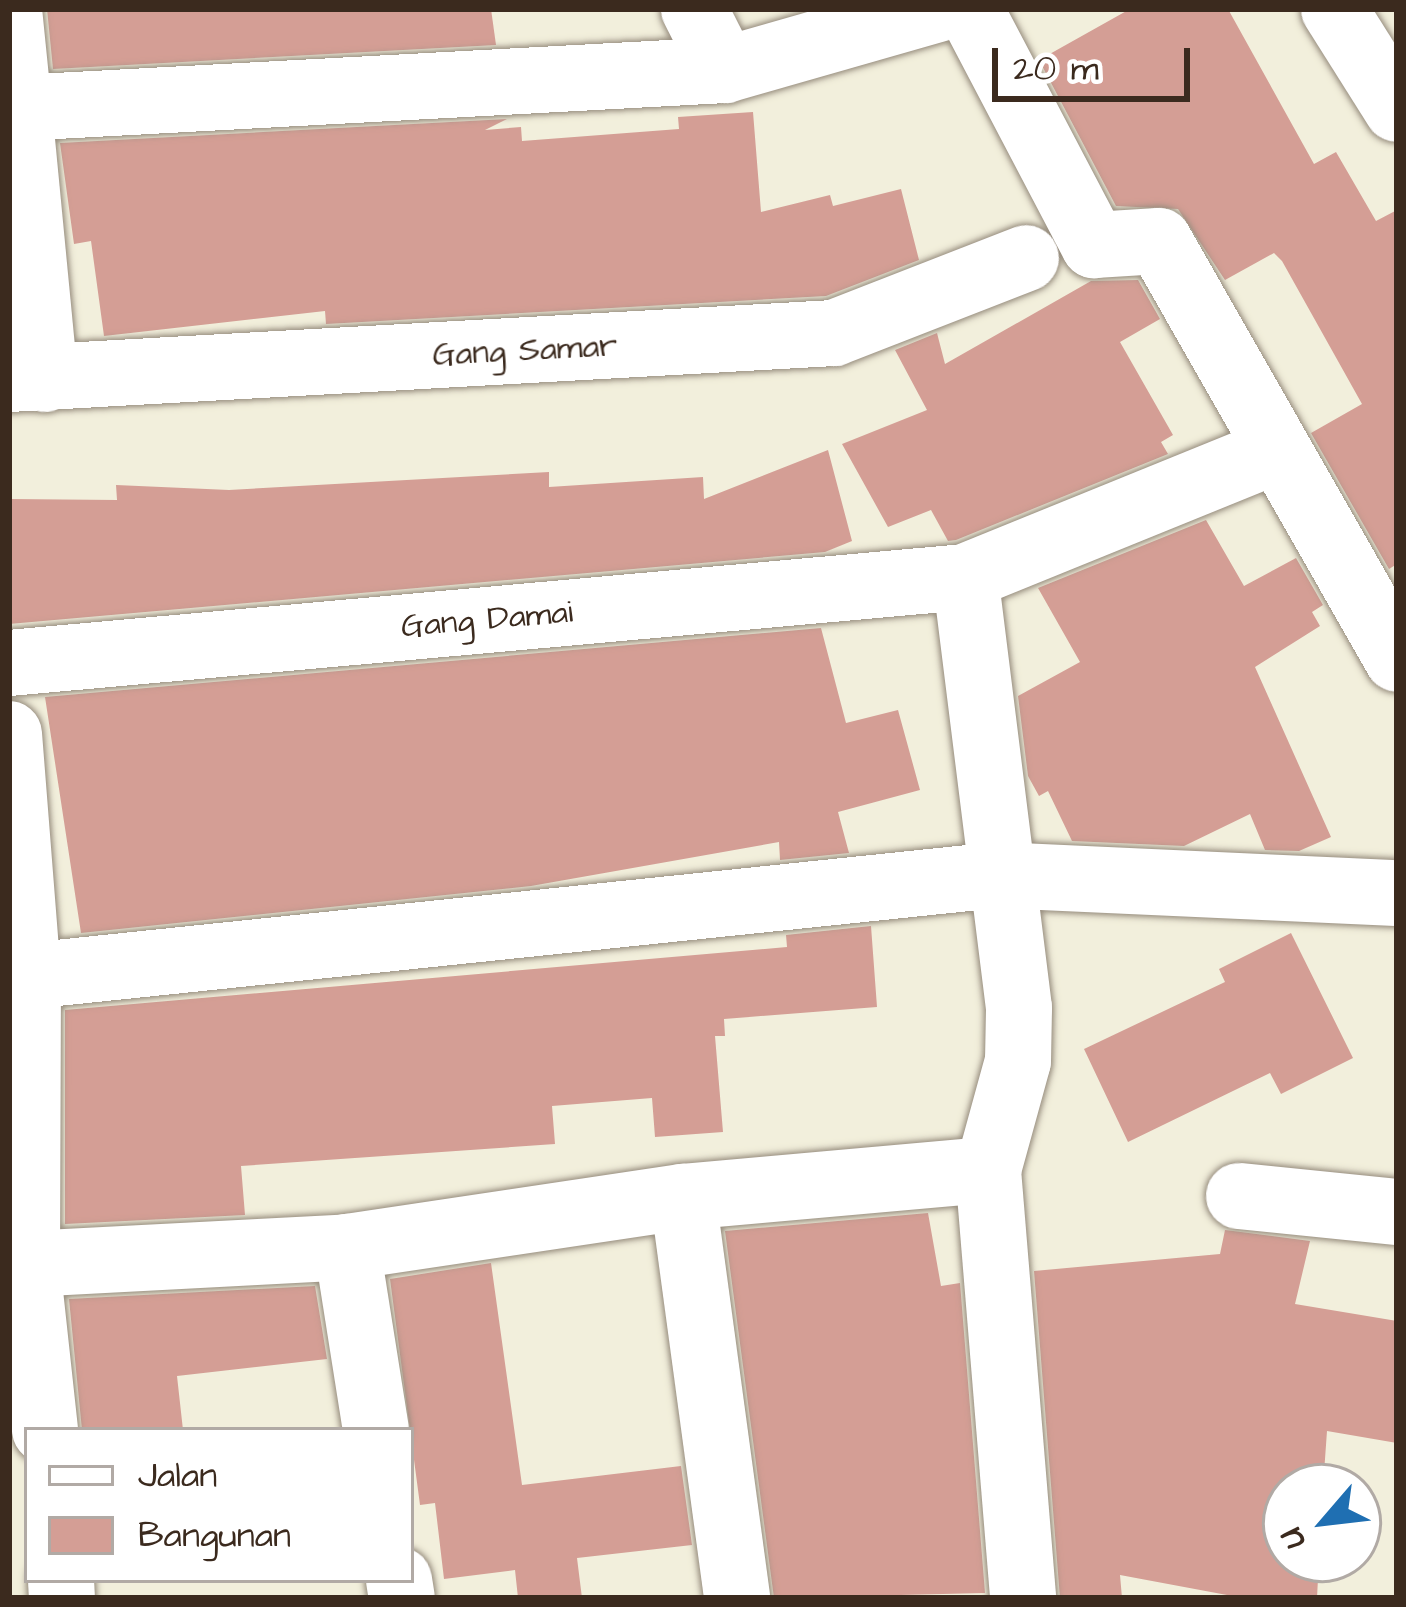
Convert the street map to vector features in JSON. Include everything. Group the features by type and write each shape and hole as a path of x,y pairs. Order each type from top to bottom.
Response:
{"street":[{"path":"9,9 27,379"},
{"path":"694,9 725,70"},
{"path":"14,108 725,70 938,9"},
{"path":"970,9 1094,245 1159,241 1273,452 1397,659"},
{"path":"1334,9 1397,109"},
{"name":"Gang Samar","path":"27,379 834,333 1026,258"},
{"name":"Gang Damai","path":"9,663 965,577 1273,452"},
{"path":"965,577 997,875 1019,1008 1018,1061 988,1170 1023,1598"},
{"path":"9,734 19,977 18,1264 45,1427"},
{"path":"19,977 997,875 1397,893"},
{"path":"18,1264 347,1247 683,1198 988,1170"},
{"path":"1239,1196 1397,1212"},
{"path":"683,1198 737,1598"},
{"path":"347,1247 376,1427"}],"building":[{"path":"47,9 491,9 496,45 53,69"},
{"path":"1130,9 1228,9 1314,164 1336,152 1376,221 1397,210 1397,564 1389,569 1311,433 1362,404 1282,261 1274,253 1225,280 1178,209 1116,206 1039,60"},
{"path":"753,112 761,212 830,195 833,206 901,189 919,260 826,296 326,324 325,311 104,336 91,241 74,244 60,143 507,119 485,130 521,127 522,141 679,129 678,117"},
{"path":"1138,280 1160,319 1120,342 1173,435 1161,442 1168,454 956,540 948,541 931,510 888,527 842,444 927,410 895,350 937,333 945,364 1091,281"},
{"path":"828,450 852,541 825,552 9,624 9,499 117,500 116,485 229,490 549,472 549,487 703,477 704,499"},
{"path":"1206,520 1244,586 1296,558 1323,605 1312,612 1320,626 1255,667 1331,837 1299,851 1265,850 1250,814 1184,846 1072,841 1048,791 1039,796 1028,776 1018,696 1080,662 1038,588"},
{"path":"821,628 846,723 898,710 920,790 838,812 849,853 780,860 779,842 531,886 81,933 45,697"},
{"path":"871,926 877,1007 724,1019 725,1036 715,1036 723,1132 655,1137 652,1098 552,1106 555,1144 241,1166 245,1215 65,1224 65,1010 787,947 786,935"},
{"path":"1291,933 1353,1058 1281,1094 1270,1073 1128,1142 1084,1049 1225,982 1219,969"},
{"path":"928,1213 941,1286 960,1283 985,1593 774,1598 725,1231"},
{"path":"1225,1230 1310,1241 1295,1304 1397,1321 1397,1443 1327,1431 1325,1463 1262,1463 1262,1583 1318,1583 1317,1598 1243,1598 1120,1575 1122,1598 1060,1598 1034,1271 1220,1254"},
{"path":"491,1263 522,1485 681,1466 692,1545 577,1558 582,1598 518,1598 515,1570 444,1579 435,1503 420,1505 414,1427 410,1427 390,1279"},
{"path":"315,1286 327,1359 177,1376 183,1427 82,1427 69,1299"}]}
